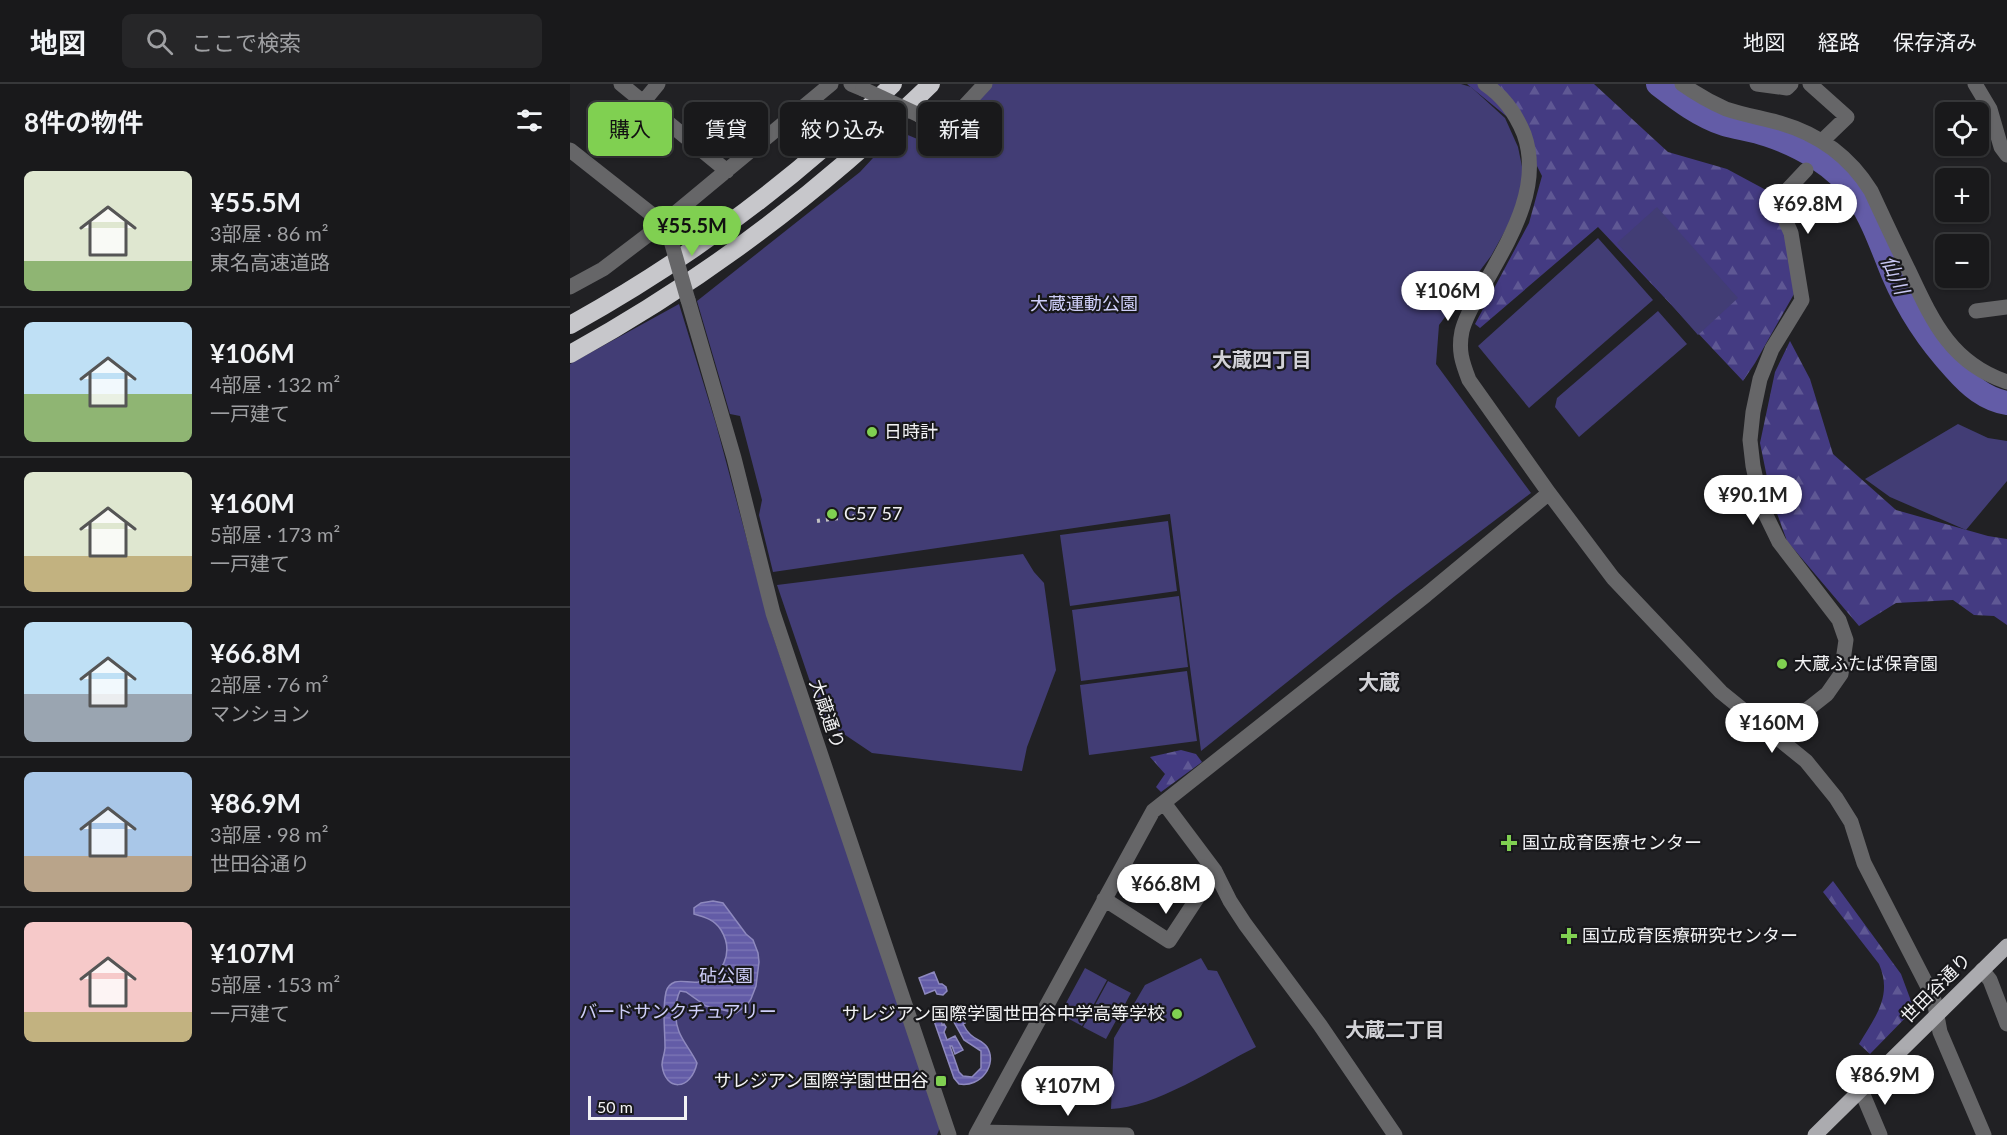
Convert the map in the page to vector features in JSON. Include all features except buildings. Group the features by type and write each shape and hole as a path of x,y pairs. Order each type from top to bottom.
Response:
{"highway":[{"path":"570,325 643,282 741,215 826,146 893,84"},
{"path":"570,354 656,304 759,234 852,158 930,84"}],"main road":[{"name":"世田谷通り","path":"1815,1135 2007,946"}],"street":[{"path":"621,84 727,171"},
{"path":"644,101 658,84"},
{"path":"570,286 603,269 663,228 831,84"},
{"path":"857,86 944,128 985,84"},
{"path":"1485,84 1502,97 1519,122 1529,150 1530,173 1528,190 1510,238 1475,300 1462,330 1460,359 1469,380 1613,578 1721,692 1806,761 1836,798 1851,822 1864,862 1921,970 1934,1000 1940,1032 1984,1135"},
{"path":"1682,84 1725,108 1782,123 1822,141 1856,168 1870,191 1926,309 1944,339 1969,363 1986,374 2007,382"},
{"path":"1757,84 1787,88 1791,84"},
{"path":"1810,84 1847,117 1822,141"},
{"path":"1976,84 1990,109 2001,147 2007,155"},
{"path":"570,150 655,217 663,228"},
{"path":"1775,735 1827,694 1841,674 1845,659 1846,640 1839,620 1779,542 1762,507 1750,440 1760,379 1772,349 1803,300 1791,233 1777,201 1806,170"},
{"name":"大蔵通り","path":"663,228 669,234 734,458 773,613 949,1135"},
{"path":"1976,311 2007,307"},
{"path":"1127,1135 977,1133 1153,811 1426,596 1550,493"},
{"path":"1164,803 1215,871 1230,902 1320,1025 1395,1135"},
{"path":"1104,900 1169,940 1215,871"},
{"path":"1982,970 1990,980 2007,1024"},
{"path":"1861,1090 1880,1135"}],"green space":[{"name":"大蔵運動公園","path":"989,84 1461,84 1471,87 1505,118 1518,147 1524,176 1516,211 1491,256 1439,325 1436,364 1531,493 1395,596 1201,751 1170,514 773,572 759,515 762,500 740,416 730,414 697,301 860,172 875,156 906,156 906,134 918,139 918,156 1002,156 1002,102 972,102"},
{"path":"1467,84 1594,84 1668,152 1727,169 1766,190 1786,237 1794,294 1743,381 1598,227 1480,328 1475,324 1529,223 1542,176 1516,124"},
{"path":"1657,207 1738,298 1698,335 1617,243"},
{"path":"1598,238 1653,300 1529,408 1478,346"},
{"name":"砧公園","path":"679,304 716,424 771,630 941,1125 937,1135 570,1135 570,364"},
{"path":"1658,311 1687,344 1579,437 1555,407 1557,398"},
{"path":"1790,341 1810,379 1833,454 1896,510 1988,536 2007,539 2007,625 1994,616 1974,615 1953,600 1896,603 1859,626 1787,541 1771,497 1760,443 1775,372"},
{"path":"1958,424 1988,438 2007,441 2007,481 1966,530 1890,497 1865,479"},
{"path":"1168,521 1177,591 1070,606 1060,535"},
{"path":"1023,554 1044,583 1056,670 1027,747 1022,771 872,753 823,720 777,585"},
{"path":"1179,596 1188,667 1081,681 1072,610"},
{"path":"1187,671 1197,741 1089,755 1080,685"},
{"path":"1181,750 1196,754 1202,762 1161,792 1156,787 1165,774 1150,757"},
{"path":"1833,881 1901,974 1914,1009 1870,1054 1859,1044 1880,1006 1884,986 1883,976 1879,964 1823,892"},
{"path":"1201,958 1208,970 1217,971 1256,1047 1165,1094 1128,1107 1111,1109 1114,1038 1145,985"},
{"path":"1085,968 1107,980 1082,1026 1060,1014"},
{"path":"1108,981 1131,993 1106,1039 1083,1027"}],"shaded area":[{"path":"713,901 723,903 753,940 759,962 756,986 747,1005 736,1013 706,1006 686,992 680,991 676,1005 677,1026 697,1063 689,1079 678,1085 673,1084 664,1074 662,1065 665,1047 666,992 675,982 698,982 707,979 720,969 724,962 727,946 721,930 713,921 694,914 694,908 701,903"},
{"path":"934,972 939,984 946,987 947,991 943,995 937,994 935,990 925,994 919,978"},
{"path":"946,1006 952,1009 963,1020 969,1034 987,1047 990,1054 989,1067 980,1079 967,1084 959,1084 954,1078 934,1021 936,1010","holes":["946,1013 950,1015 964,1040 981,1051 981,1068 972,1077 963,1076 959,1072 950,1046 955,1054 963,1050 955,1036 947,1040 944,1032 946,1027 942,1025 941,1016"]}],"waterway":[{"name":"仙川","path":"1658,84 1697,112 1724,124 1763,133 1793,145 1817,158 1839,175 1863,205 1899,287 1928,336 1972,386 1985,395 2007,403"}],"railway":[{"path":"817,521 854,516"}],"place":[{"name":"日時計","path":"872,432"},
{"name":"C57 57","path":"832,514"},
{"name":"大蔵ふたば保育園","path":"1782,664"},
{"name":"国立成育医療センター","path":"1509,843"},
{"name":"国立成育医療研究センター","path":"1569,936"},
{"name":"サレジアン国際学園世田谷中学高等学校","path":"1177,1014"},
{"name":"サレジアン国際学園世田谷","path":"941,1081"}],"district":[{"name":"大蔵四丁目","path":"1262,360"},
{"name":"大蔵","path":"1379,683"},
{"name":"大蔵二丁目","path":"1395,1030"}],"park label":[{"name":"バードサンクチュアリー","path":"678,1012"}]}
